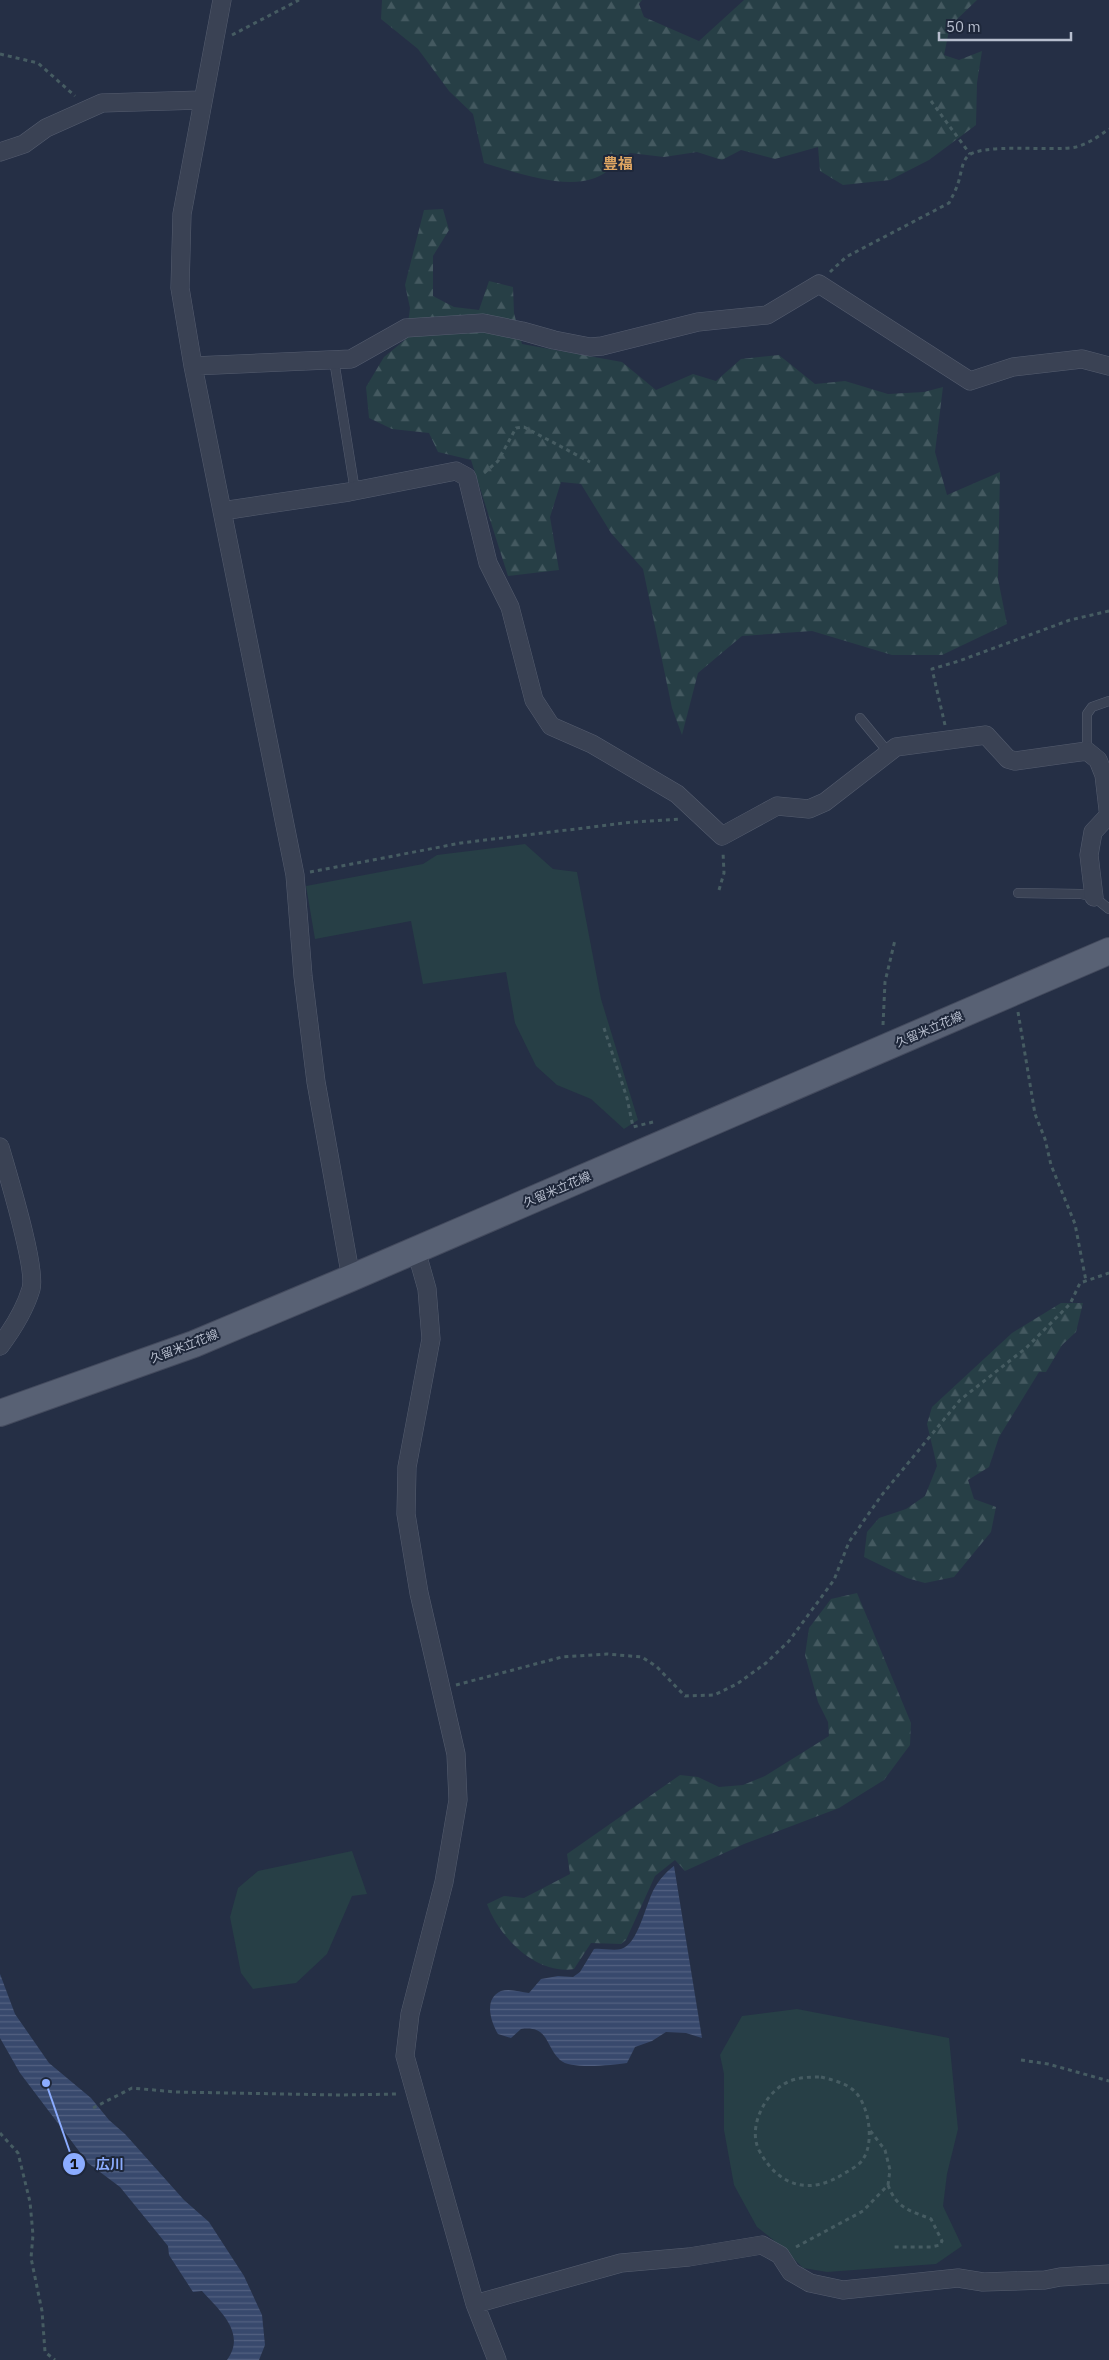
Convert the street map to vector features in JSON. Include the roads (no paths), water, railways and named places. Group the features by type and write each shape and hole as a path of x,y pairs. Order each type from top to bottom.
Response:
{"main road":[{"name":"久留米立花線","path":"0,1413 194,1344 1109,951"}],"street":[{"path":"222,0 201,100 182,214 180,288 192,366 295,876 303,976 316,1082 351,1278"},
{"path":"0,152 24,144 46,128 102,103 201,100"},
{"path":"192,366 351,358 406,328 483,323 522,330 554,340 590,347 602,346 698,322 767,316 820,284 970,381 1013,367 1082,359 1109,366"},
{"path":"222,511 355,491 456,470 467,477 488,563 510,607 534,700 551,726 592,744 676,794 722,836 777,806 809,809 825,802 896,747 986,734 1008,759 1015,761 1087,751 1098,760 1104,775 1108,818 1093,832 1089,855 1094,897"},
{"path":"0,1147 31,1266 31,1288 11,1332 0,1346"},
{"path":"416,1250 427,1289 432,1339 408,1466 406,1514 419,1594 443,1689 456,1754 458,1800 444,1882 410,2014 405,2056 475,2304 497,2360"},
{"path":"475,2304 621,2263 688,2257 762,2245 780,2255 791,2272 810,2283 844,2290 958,2278 983,2282 1109,2274"}],"lane":[{"path":"334,360 355,491"},
{"path":"1087,751 1087,714 1092,707 1109,701"},
{"path":"860,718 888,752"},
{"path":"1018,893 1081,894 1094,897 1109,909"}],"water":[{"path":"674,1866 702,2038 686,2033 666,2032 652,2041 635,2047 627,2063 582,2066 565,2063 560,2060 542,2033 537,2030 521,2029 511,2038 498,2034 490,2011 490,2005 495,1995 501,1991 508,1990 529,1993 541,1979 558,1976 573,1977 580,1972 594,1949 618,1950 627,1946 637,1932 658,1882"},
{"path":"0,1974 15,2014 49,2063 91,2098 109,2120 125,2134 184,2200 209,2222 244,2276 262,2315 265,2345 259,2360 227,2360 234,2340 232,2331 223,2314 202,2291 193,2292 169,2255 168,2246 120,2187 88,2163 20,2073 0,2038"}],"place":[{"name":"広川","path":"46,2083"}],"district":[{"name":"豊福","path":"618,163"}]}
